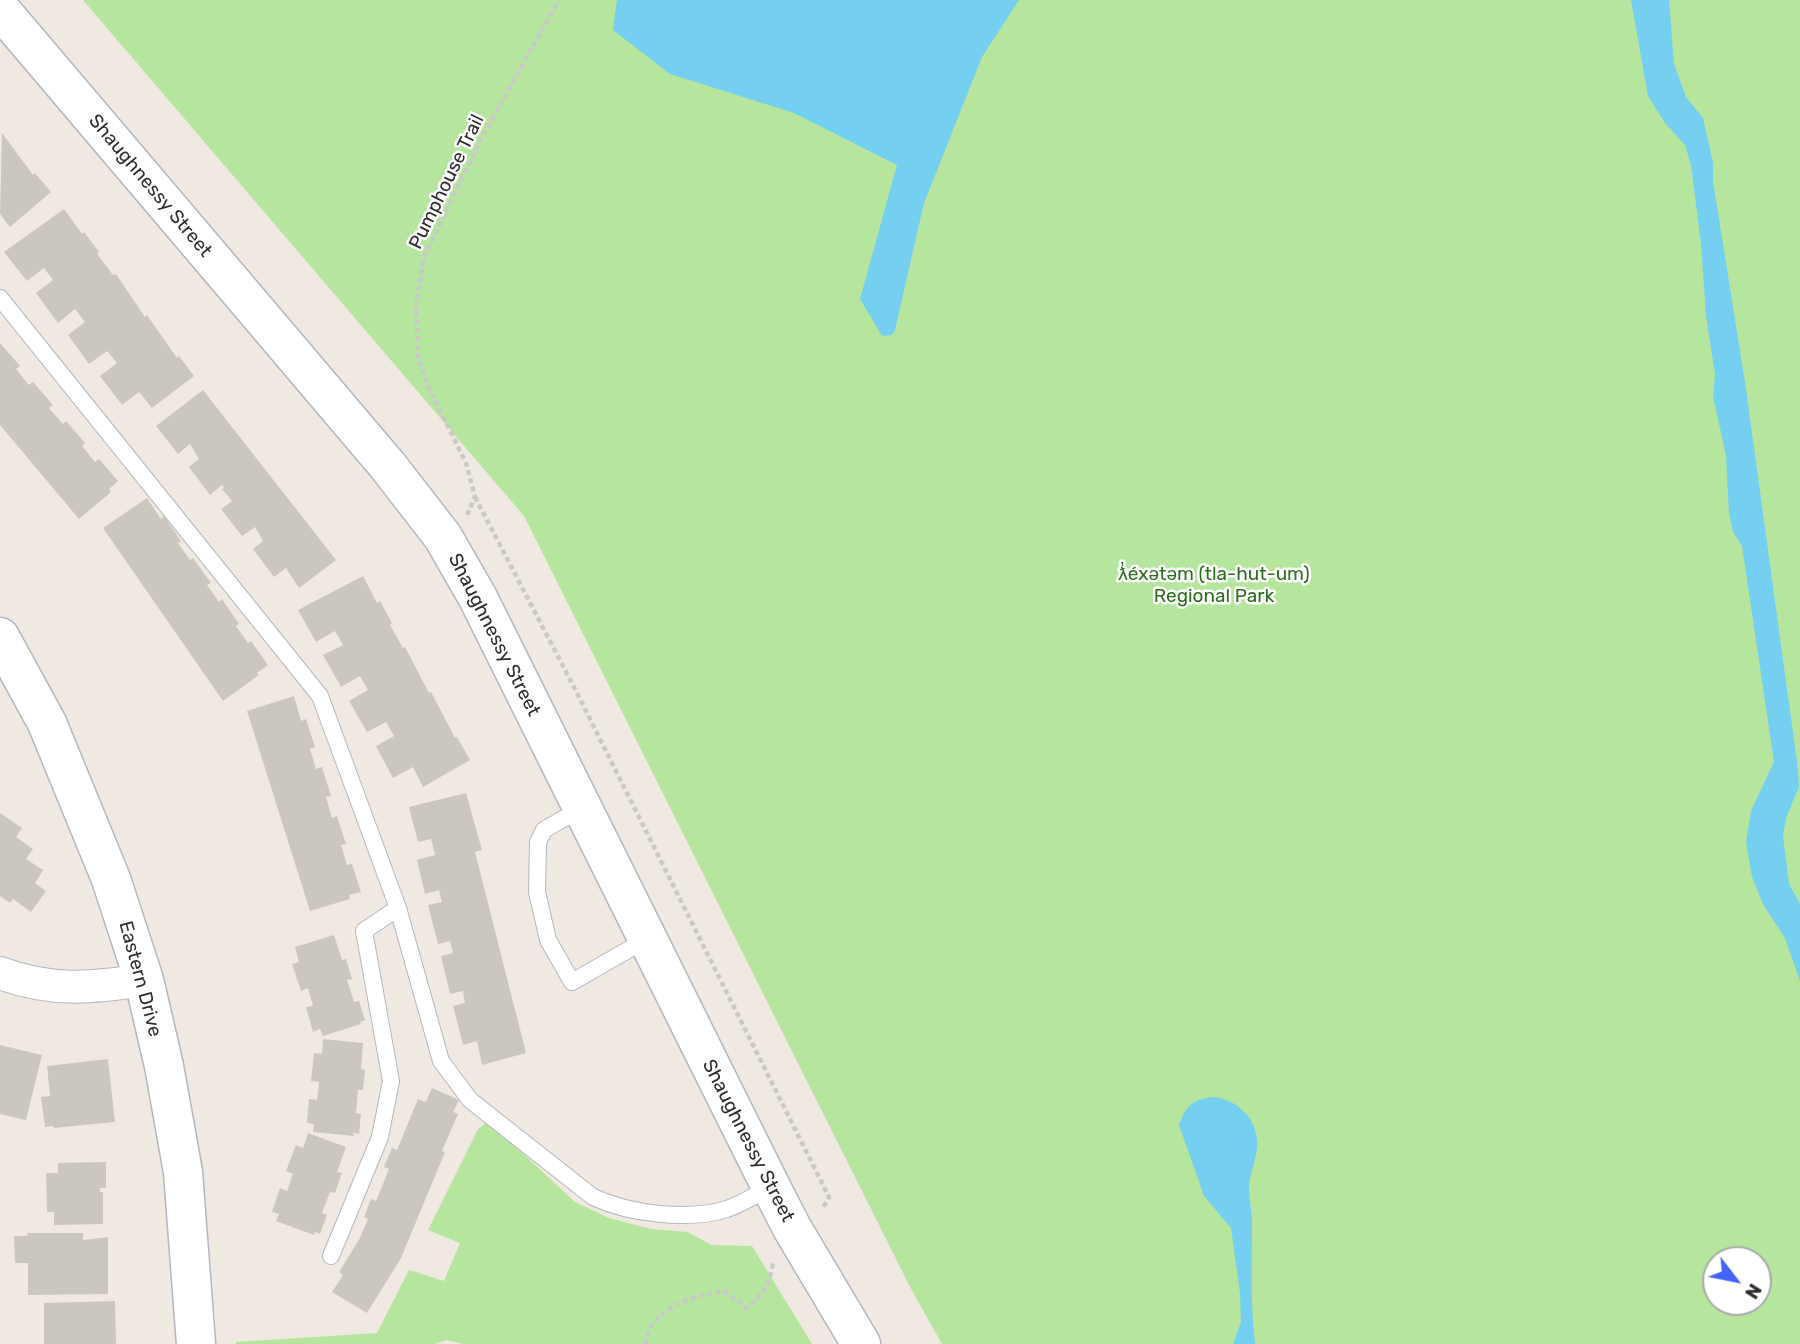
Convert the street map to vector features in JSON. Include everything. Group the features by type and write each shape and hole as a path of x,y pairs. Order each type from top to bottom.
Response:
{"main road":[{"name":"Shaughnessy Street","path":"0,9 388,466 443,537 478,598 792,1228 861,1344"},
{"name":"Eastern Drive","path":"0,637 47,723 111,879 144,980 164,1066 183,1172 196,1344"}],"street":[{"path":"0,972 25,982 52,987 103,986 144,980"}],"lane":[{"path":"0,298 320,696 398,908 441,1061 470,1100 593,1198 611,1206 639,1212 687,1214 726,1209 771,1187"},
{"path":"582,808 544,830 538,842 537,892 548,940 572,982 647,939"},
{"path":"331,1256 380,1137 391,1080 364,931 398,908"}],"path":[{"name":"Pumphouse Trail","path":"559,0 482,137 424,257 416,305 418,358 428,386 466,463 475,497 583,705 829,1197 822,1210"},
{"path":"443,537 468,514 475,497"},
{"path":"645,1344 652,1325 675,1305 705,1294 724,1292 747,1308 762,1295 770,1281 773,1263"}],"green space":[{"name":"ƛ̓éxətəm (tla-hut-um) Regional Park","path":"83,0 1800,0 1800,1344 942,1344 911,1289 524,516"},
{"path":"488,1121 575,1202 609,1218 651,1229 687,1232 712,1245 752,1246 812,1344 463,1344 446,1340 435,1344 236,1344 377,1333 409,1270 444,1281 460,1243 428,1230 478,1129"}],"water":[{"path":"617,0 1019,0 982,57 924,203 892,335 882,336 860,299 897,165 794,113 670,74 613,30"},
{"path":"1631,0 1669,0 1674,64 1686,97 1703,118 1713,163 1713,181 1746,389 1797,762 1799,787 1786,818 1783,836 1789,884 1800,904 1800,981 1785,938 1764,906 1752,877 1746,842 1751,811 1774,762 1742,546 1733,532 1729,513 1726,456 1713,396 1715,374 1706,316 1701,244 1691,165 1685,145 1665,123 1648,96"},
{"path":"1214,1097 1230,1101 1243,1110 1252,1123 1257,1139 1249,1187 1255,1344 1233,1344 1241,1322 1231,1228 1204,1196 1179,1125 1184,1112 1191,1104"}],"building":[{"path":"2,133 33,175 35,173 51,192 10,227 0,214"},
{"path":"64,209 99,252 97,254 113,275 116,274 145,317 147,315 177,358 179,356 194,376 152,408 139,392 122,405 100,376 117,363 107,351 89,364 68,335 85,322 75,309 58,323 36,293 53,280 44,268 27,281 4,252"},
{"path":"0,343 20,366 16,369 29,385 33,382 53,405 49,408 63,424 66,421 85,443 82,446 95,462 99,459 118,481 109,489 111,492 79,519 0,425"},
{"path":"203,390 336,560 299,588 286,568 274,577 253,549 263,541 255,527 242,536 221,509 232,501 222,489 222,485 210,495 189,467 199,459 190,444 178,454 156,426"},
{"path":"147,498 161,519 164,516 190,560 193,558 211,583 207,585 219,602 222,599 248,643 251,641 268,665 257,673 259,675 223,701 103,528"},
{"path":"363,576 377,603 380,601 403,648 405,647 429,693 431,692 470,760 423,787 413,767 393,778 376,746 394,736 386,722 367,732 349,701 368,690 360,676 341,687 323,655 343,645 335,631 316,642 298,610"},
{"path":"294,696 301,721 306,719 315,747 310,749 316,769 322,767 331,796 326,797 332,818 337,816 346,844 341,845 347,865 352,864 361,892 349,895 350,899 310,911 247,711"},
{"path":"466,793 482,850 475,852 526,1053 482,1065 477,1041 463,1045 453,1006 465,1003 463,991 450,994 441,956 453,953 450,941 438,944 428,905 442,902 439,890 425,894 417,860 435,855 431,839 418,842 409,807"},
{"path":"0,813 22,828 16,837 33,849 26,859 43,870 35,883 46,891 31,912 13,899 10,903 0,896"},
{"path":"334,935 352,979 347,980 354,1002 359,1001 365,1020 360,1022 361,1024 323,1036 320,1029 313,1032 306,1007 313,1006 308,988 301,991 292,964 299,962 295,947"},
{"path":"323,1039 363,1043 363,1090 358,1090 356,1113 361,1114 359,1134 353,1133 354,1136 313,1132 314,1124 307,1123 309,1099 317,1100 319,1082 311,1081 314,1053 322,1054"},
{"path":"0,1045 42,1055 26,1120 0,1114"},
{"path":"108,1059 115,1122 45,1127 41,1097 50,1096 47,1066"},
{"path":"432,1088 459,1100 453,1112 458,1114 401,1258 367,1313 332,1292 343,1275 339,1272 360,1238 368,1219 364,1217 371,1199 376,1201 389,1169 384,1167 392,1148 397,1150 418,1099 426,1102"},
{"path":"308,1133 346,1147 337,1172 342,1173 335,1193 330,1192 322,1213 327,1215 320,1234 315,1232 314,1235 276,1221 279,1214 272,1212 280,1188 287,1191 293,1174 286,1171 296,1145 303,1148"},
{"path":"106,1162 106,1188 100,1188 100,1192 103,1192 103,1224 54,1225 54,1212 47,1212 46,1173 58,1173 58,1163"},
{"path":"27,1233 83,1233 83,1240 108,1237 108,1294 28,1295 28,1263 15,1263 14,1236 28,1236"},
{"path":"115,1301 116,1344 44,1344 44,1303"}]}
